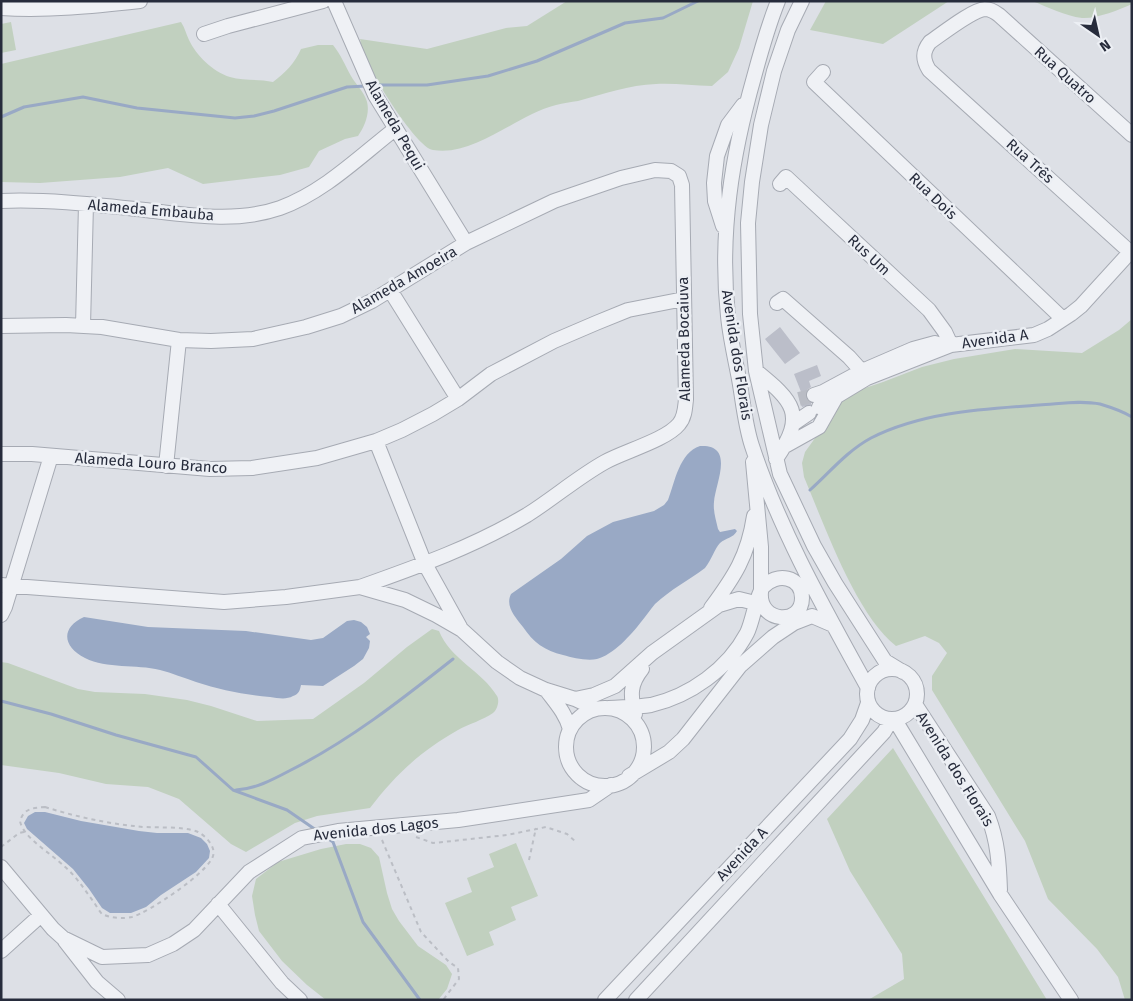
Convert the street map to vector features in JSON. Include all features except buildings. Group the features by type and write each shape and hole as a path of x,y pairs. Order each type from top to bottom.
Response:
{"street":[{"path":"1,8 28,10 140,1"},
{"path":"204,34 323,1"},
{"name":"Alameda Pequi","path":"334,1 375,95 466,244"},
{"name":"Avenida dos Florais","path":"778,1 769,23 742,120 730,182 725,235 728,317 751,444 778,517 833,625 868,688 868,703 877,715 893,720 906,715 915,704 916,689 909,676 885,661 835,583 814,546 780,474 756,371 750,314 748,222 756,154 774,71 788,30 802,1"},
{"name":"Rua Três","path":"999,15 988,9 979,10 930,42 925,49 925,64 929,70 1131,251"},
{"name":"Rua Quatro","path":"999,15 1132,134"},
{"name":"Rua Dois","path":"823,72 814,82 1063,319"},
{"name":"Alameda Embauba","path":"1,201 86,204 198,216 258,214 279,208 306,196 339,174 395,128"},
{"name":"Alameda Amoeira","path":"1,326 102,327 179,340 254,339 306,327 341,316 372,301 466,244 554,201 621,178 655,170 671,171 676,174"},
{"name":"Alameda Bocaiuva","path":"425,564 458,551 528,514 584,474 671,431 684,417 686,399 682,185 681,178 676,174"},
{"name":"Rus Um","path":"780,184 786,177 929,310 945,332 944,348"},
{"path":"83,326 86,204"},
{"name":"Avenida A","path":"865,375 922,346 935,343 944,348 1034,334 1063,319 1086,301 1131,251"},
{"path":"390,290 458,399"},
{"path":"776,303 783,298 865,375"},
{"name":"Alameda Louro Branco","path":"1,454 51,456 210,469 252,468 318,458 376,441 433,414 458,399 491,374 554,341 628,310 684,299"},
{"path":"728,317 750,314"},
{"path":"166,466 179,340"},
{"path":"793,424 822,401 865,375 944,348"},
{"path":"756,371 794,401 793,424 785,446 776,459"},
{"path":"785,446 819,427 822,401"},
{"path":"376,441 425,564 462,630"},
{"path":"611,785 591,783 575,772 566,754 566,741 574,723 584,714 603,708 649,705 679,695 715,673 744,638 750,626 757,598 761,547 751,444"},
{"path":"1,615 6,585 51,456"},
{"path":"709,611 733,579 743,559 754,520 755,480"},
{"path":"6,585 150,598 224,602 286,598 360,587 425,564"},
{"path":"575,699 594,695 615,686 652,653 709,611 725,603 757,598 769,582 778,577 793,580 800,588 802,597 800,607 784,628"},
{"path":"733,579 733,587 736,592 757,598 768,613 783,618 793,614 812,616 833,625"},
{"path":"360,587 405,600 436,615 462,630 497,662 520,678 546,690 603,708 623,712 634,720 638,726"},
{"name":"Avenida dos Lagos","path":"1,867 63,938 102,957 148,955 173,944 194,930 249,872 302,838 338,831 458,820 589,800 611,785 669,752 683,739 740,666 784,628 812,616"},
{"path":"629,776 638,766 643,753 643,739 632,706 631,693 633,682 652,653"},
{"path":"731,654 740,666"},
{"path":"868,688 875,676 882,672 888,670 903,672"},
{"path":"546,690 568,720 570,729"},
{"name":"Avenida A","path":"606,1000 850,739 862,720 868,703"},
{"name":"Avenida dos Florais","path":"915,704 988,816 995,835 999,857 1000,894"},
{"name":"Avenida dos Florais","path":"893,720 1000,894 1071,1000"},
{"name":"Avenida A","path":"636,1000 893,720"},
{"path":"218,904 282,983 300,1000"},
{"path":"1,951 41,915"},
{"path":"63,938 97,982 118,1000"},
{"path":"97,982 102,957"}],"path":[{"path":"18,833 21,817 28,810 45,807 74,816 134,826 189,829 200,833 208,839 214,849 214,855 210,863 190,882 145,911 131,917 122,918 102,914 70,871 51,853 28,837 20,824"},
{"path":"415,836 433,843 507,835 546,827 566,834 576,842"},
{"path":"529,860 536,828"},
{"path":"1,847 18,833 24,832"},
{"path":"381,838 421,932 449,962 458,968 459,979 443,1000"}],"green space":[{"path":"567,1 753,1 739,48 728,72 712,86 646,85 559,104 526,117 480,141 449,150 433,150 425,146 415,135 392,104 371,70 361,45 360,39 427,49 506,28 527,26"},
{"path":"826,1 949,1 883,44 810,30"},
{"path":"1032,1 1132,1 1132,4 1101,16 1082,18"},
{"path":"11,22 16,50 1,53 1,24"},
{"path":"181,22 192,46 206,62 224,75 240,79 273,82 296,59 301,49 318,45 333,45 366,99 368,113 361,132 358,136 345,139 319,151 309,167 280,175 203,184 168,168 120,177 40,183 1,182 1,64"},
{"path":"1132,319 1132,1000 1125,1000 1118,977 1097,949 1048,899 1025,841 932,690 932,676 947,653 939,643 925,636 896,646 881,632 842,567 804,477 802,463 805,452 823,427 832,420 841,400 850,393 922,367 954,359 1015,349 1082,353 1119,330"},
{"path":"432,629 439,631 444,641 458,657 491,687 498,698 498,705 494,712 458,730 432,746 390,784 370,808 317,816 295,823 246,852 231,844 179,799 148,787 106,784 59,773 1,765 1,662 78,689 95,692 145,694 187,700 257,721 313,719 364,683"},
{"path":"893,748 1047,1000 868,1000 904,979 902,954 850,871 827,819"},
{"path":"516,843 538,896 511,907 516,920 489,932 494,945 467,956 445,903 472,892 467,878 494,867 489,854"},
{"path":"346,844 360,844 371,848 379,857 392,909 399,921 418,946 446,965 452,974 447,989 438,1000 326,1000 282,961 259,931 252,896 256,879 278,862 321,849"}],"water":[{"path":"700,446 711,447 718,451 721,458 720,476 714,505 718,529 720,532 735,529 737,531 720,543 705,568 655,604 627,638 603,657 589,660 571,657 551,651 535,641 512,611 509,603 511,594 561,559 587,536 613,522 654,511 664,505 668,500 682,461"},
{"path":"84,617 148,627 246,631 311,640 323,638 347,621 354,620 361,622 367,627 370,634 366,637 370,641 369,648 363,659 323,686 301,685 299,692 295,695 288,698 279,698 223,690 151,668 103,664 85,658 72,648 67,638 71,626"},
{"path":"35,812 45,812 81,821 139,831 188,833 201,838 207,844 210,851 209,858 196,872 146,907 131,913 110,913 102,908 73,869 27,829 24,823 28,816"}],"waterway":[{"path":"375,85 427,85 488,76 537,61 625,23 663,18 698,1"},
{"path":"1,117 24,107 83,97 137,108 235,118 274,111 347,87 366,86"},
{"path":"810,490 846,455 862,443 891,429 932,417 975,410 1077,402 1100,404 1132,417"},
{"path":"236,790 250,788 270,781 333,747 394,705 453,659"},
{"path":"1,701 196,757 233,790 287,810 316,830"},
{"path":"327,838 333,842 363,922 420,1000"}],"tunnel":[{"path":"799,399 814,395"}]}
